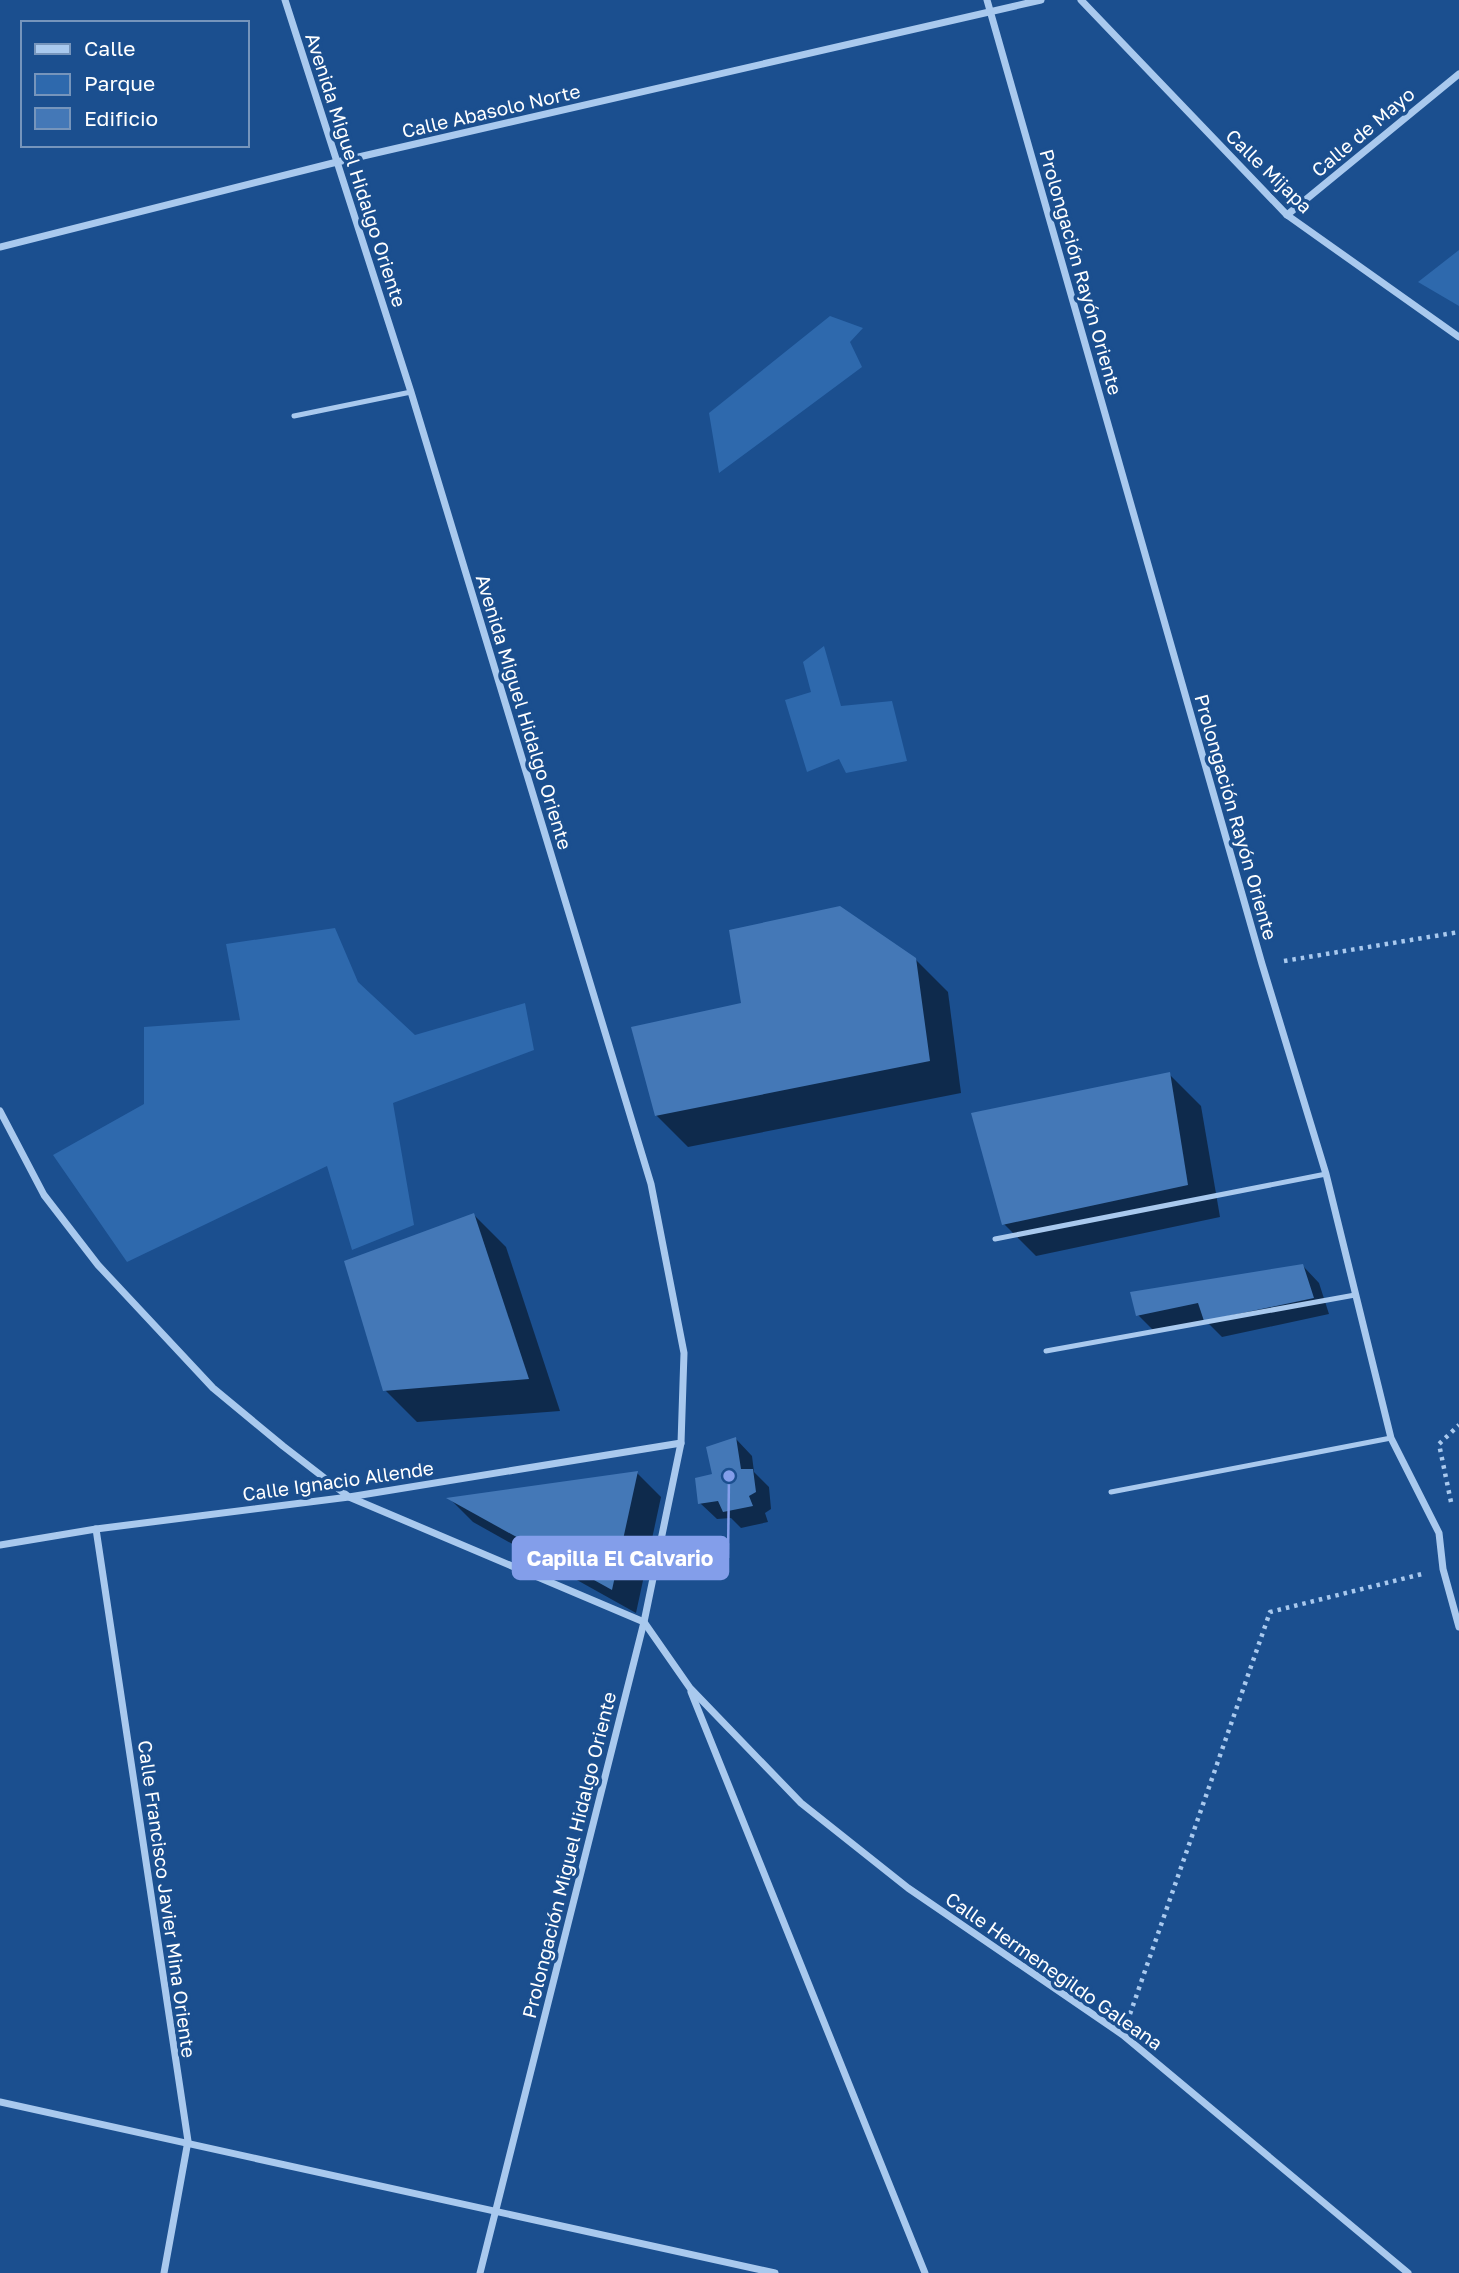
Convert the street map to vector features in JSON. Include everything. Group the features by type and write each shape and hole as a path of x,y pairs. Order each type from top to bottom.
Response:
{"street":[{"name":"Avenida Miguel Hidalgo Oriente","path":"285,0 411,392 651,1184 684,1353 681,1443"},
{"name":"Prolongación Rayón Oriente","path":"987,0 1262,964 1326,1174 1391,1438 1439,1533 1443,1569 1459,1627"},
{"name":"Calle Abasolo Norte","path":"0,247 337,162 1041,0"},
{"name":"Calle Mijapa","path":"1081,0 1287,215 1459,337"},
{"name":"Calle de Mayo","path":"1287,215 1459,74"},
{"path":"0,1111 44,1195 97,1265 213,1388 349,1497 644,1622"},
{"name":"Calle Ignacio Allende","path":"0,1545 96,1529 349,1497 681,1443"},
{"name":"Prolongación Miguel Hidalgo Oriente","path":"480,2273 644,1622 681,1443"},
{"name":"Calle Francisco Javier Mina Oriente","path":"96,1529 188,2141 164,2273"},
{"name":"Calle Hermenegildo Galeana","path":"644,1622 690,1688 801,1803 908,1888 1123,2035 1408,2273"},
{"name":"Calle Hermenegildo Galeana","path":"690,1688 925,2273"},
{"path":"0,2102 188,2141 775,2273"}],"lane":[{"path":"294,416 411,392"},
{"path":"995,1239 1326,1174"},
{"path":"1046,1351 1354,1295"},
{"path":"1111,1492 1391,1438"}],"path":[{"path":"1262,964 1459,932"},
{"path":"1439,1533 1454,1513 1439,1444 1459,1425"},
{"path":"1123,2035 1270,1612 1443,1569"}],"green space":[{"path":"1459,250 1459,306 1418,282"},
{"path":"830,316 863,328 850,342 862,367 719,473 709,413"},
{"path":"824,646 841,706 892,701 907,761 846,773 839,759 807,772 785,700 811,692 803,662"},
{"path":"335,928 358,982 415,1035 525,1003 534,1050 393,1103 414,1225 352,1250 327,1166 127,1262 53,1155 144,1104 144,1027 240,1020 226,944"}],"building":[{"path":"840,906 916,958 930,1061 655,1116 631,1027 741,1003 729,930"},
{"path":"1170,1072 1188,1185 1002,1225 971,1113"},
{"path":"474,1213 529,1379 383,1391 344,1261"},
{"path":"1303,1264 1314,1298 1204,1321 1198,1303 1136,1316 1130,1292"},
{"path":"736,1437 741,1469 753,1469 756,1492 749,1496 753,1506 723,1512 718,1501 698,1504 695,1478 712,1474 706,1447"},
{"path":"638,1471 612,1590 446,1498"}],"place":[{"name":"Capilla El Calvario","path":"729,1476"}]}
